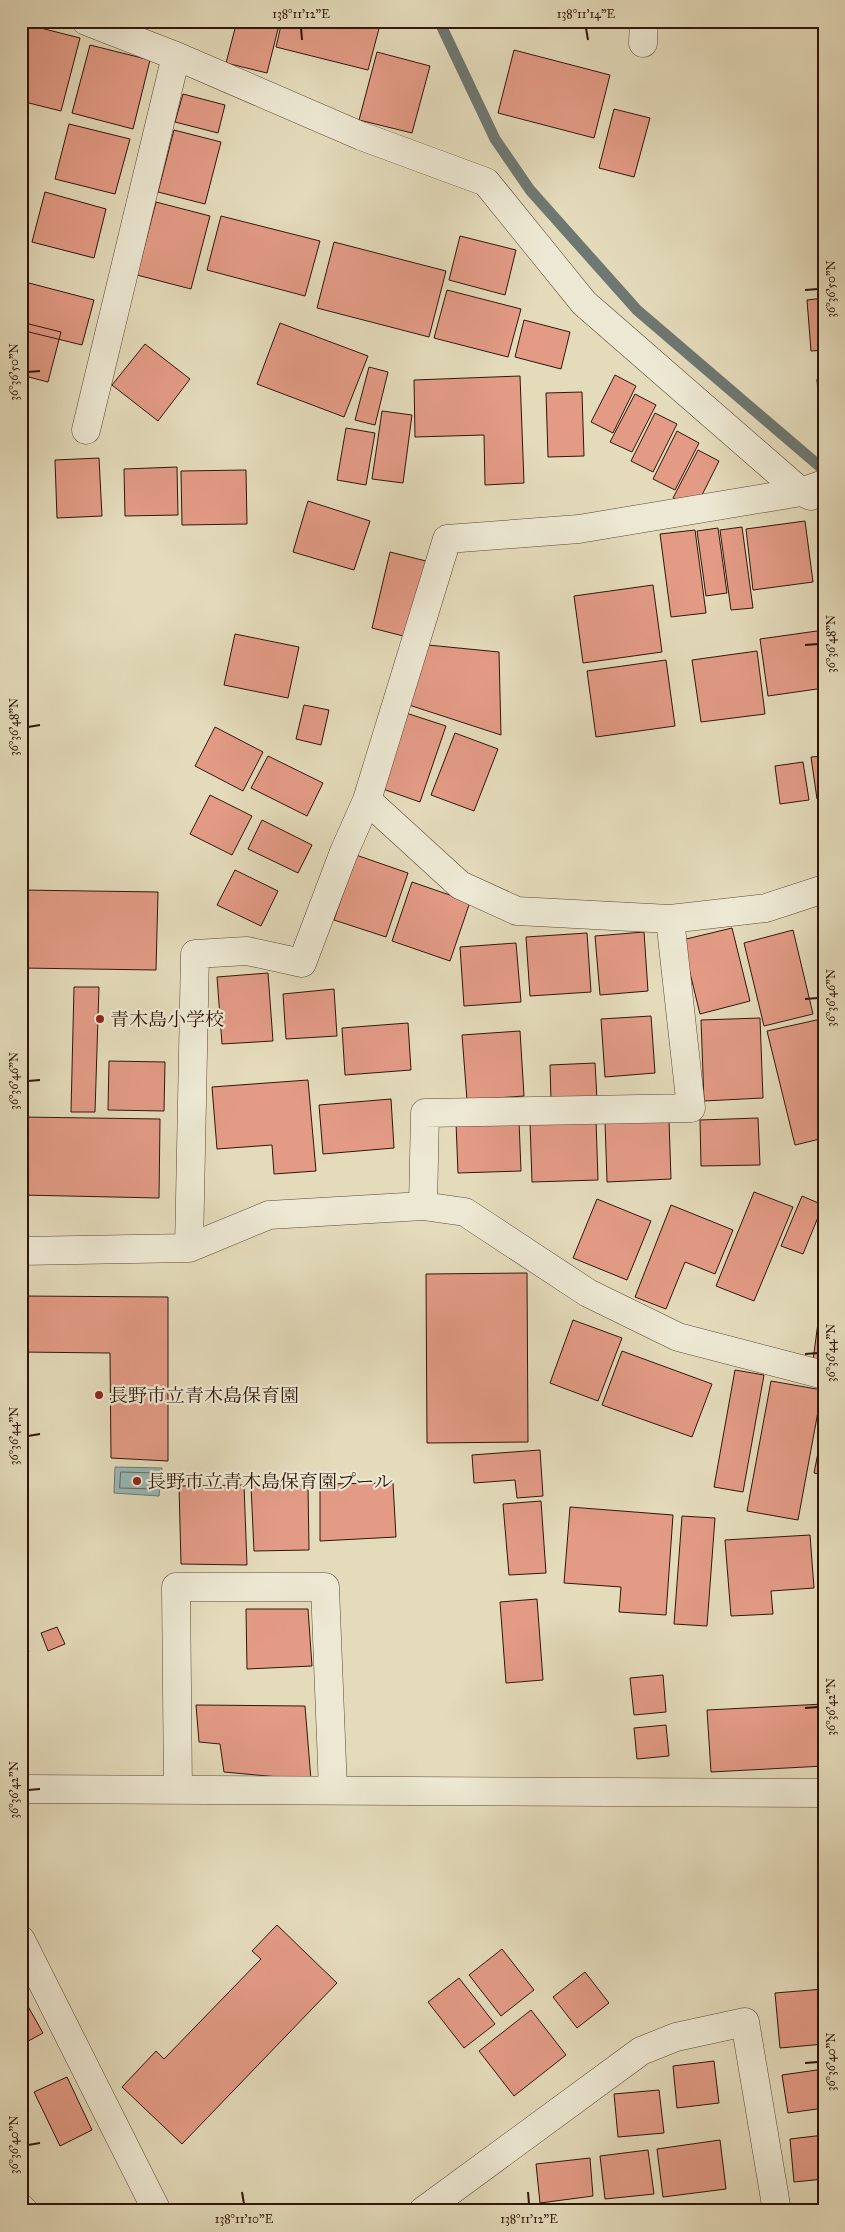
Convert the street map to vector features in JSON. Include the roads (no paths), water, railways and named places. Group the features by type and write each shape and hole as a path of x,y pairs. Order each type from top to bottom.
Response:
{"street":[{"path":"86,21 176,56 361,136 486,182 584,303 818,490"},
{"path":"86,430 176,56"},
{"path":"189,1248 195,954 247,951 302,963 344,852 367,800 447,539 579,528 818,490"},
{"path":"367,800 460,885 517,911 670,919 766,908 824,888"},
{"path":"423,1206 425,1113 691,1108 670,919"},
{"path":"21,1250 189,1248 269,1214 423,1206 465,1212 588,1293 678,1337 824,1375"},
{"path":"178,1790 176,1587 325,1587 333,1790"},
{"path":"21,1789 824,1793"},
{"path":"21,1940 157,2211"},
{"path":"423,2211 641,2051 676,2037 745,2022 777,2211"}],"water":[{"name":"長野市立青木島保育園プール","path":"115,1467 162,1468 159,1496 114,1493"}],"waterway":[{"path":"439,21 495,139 530,190 637,310 824,470"}],"place":[{"name":"青木島小学校","path":"100,1019"},
{"name":"長野市立青木島保育園","path":"99,1395"},
{"name":"長野市立青木島保育園プール","path":"137,1481"}]}
